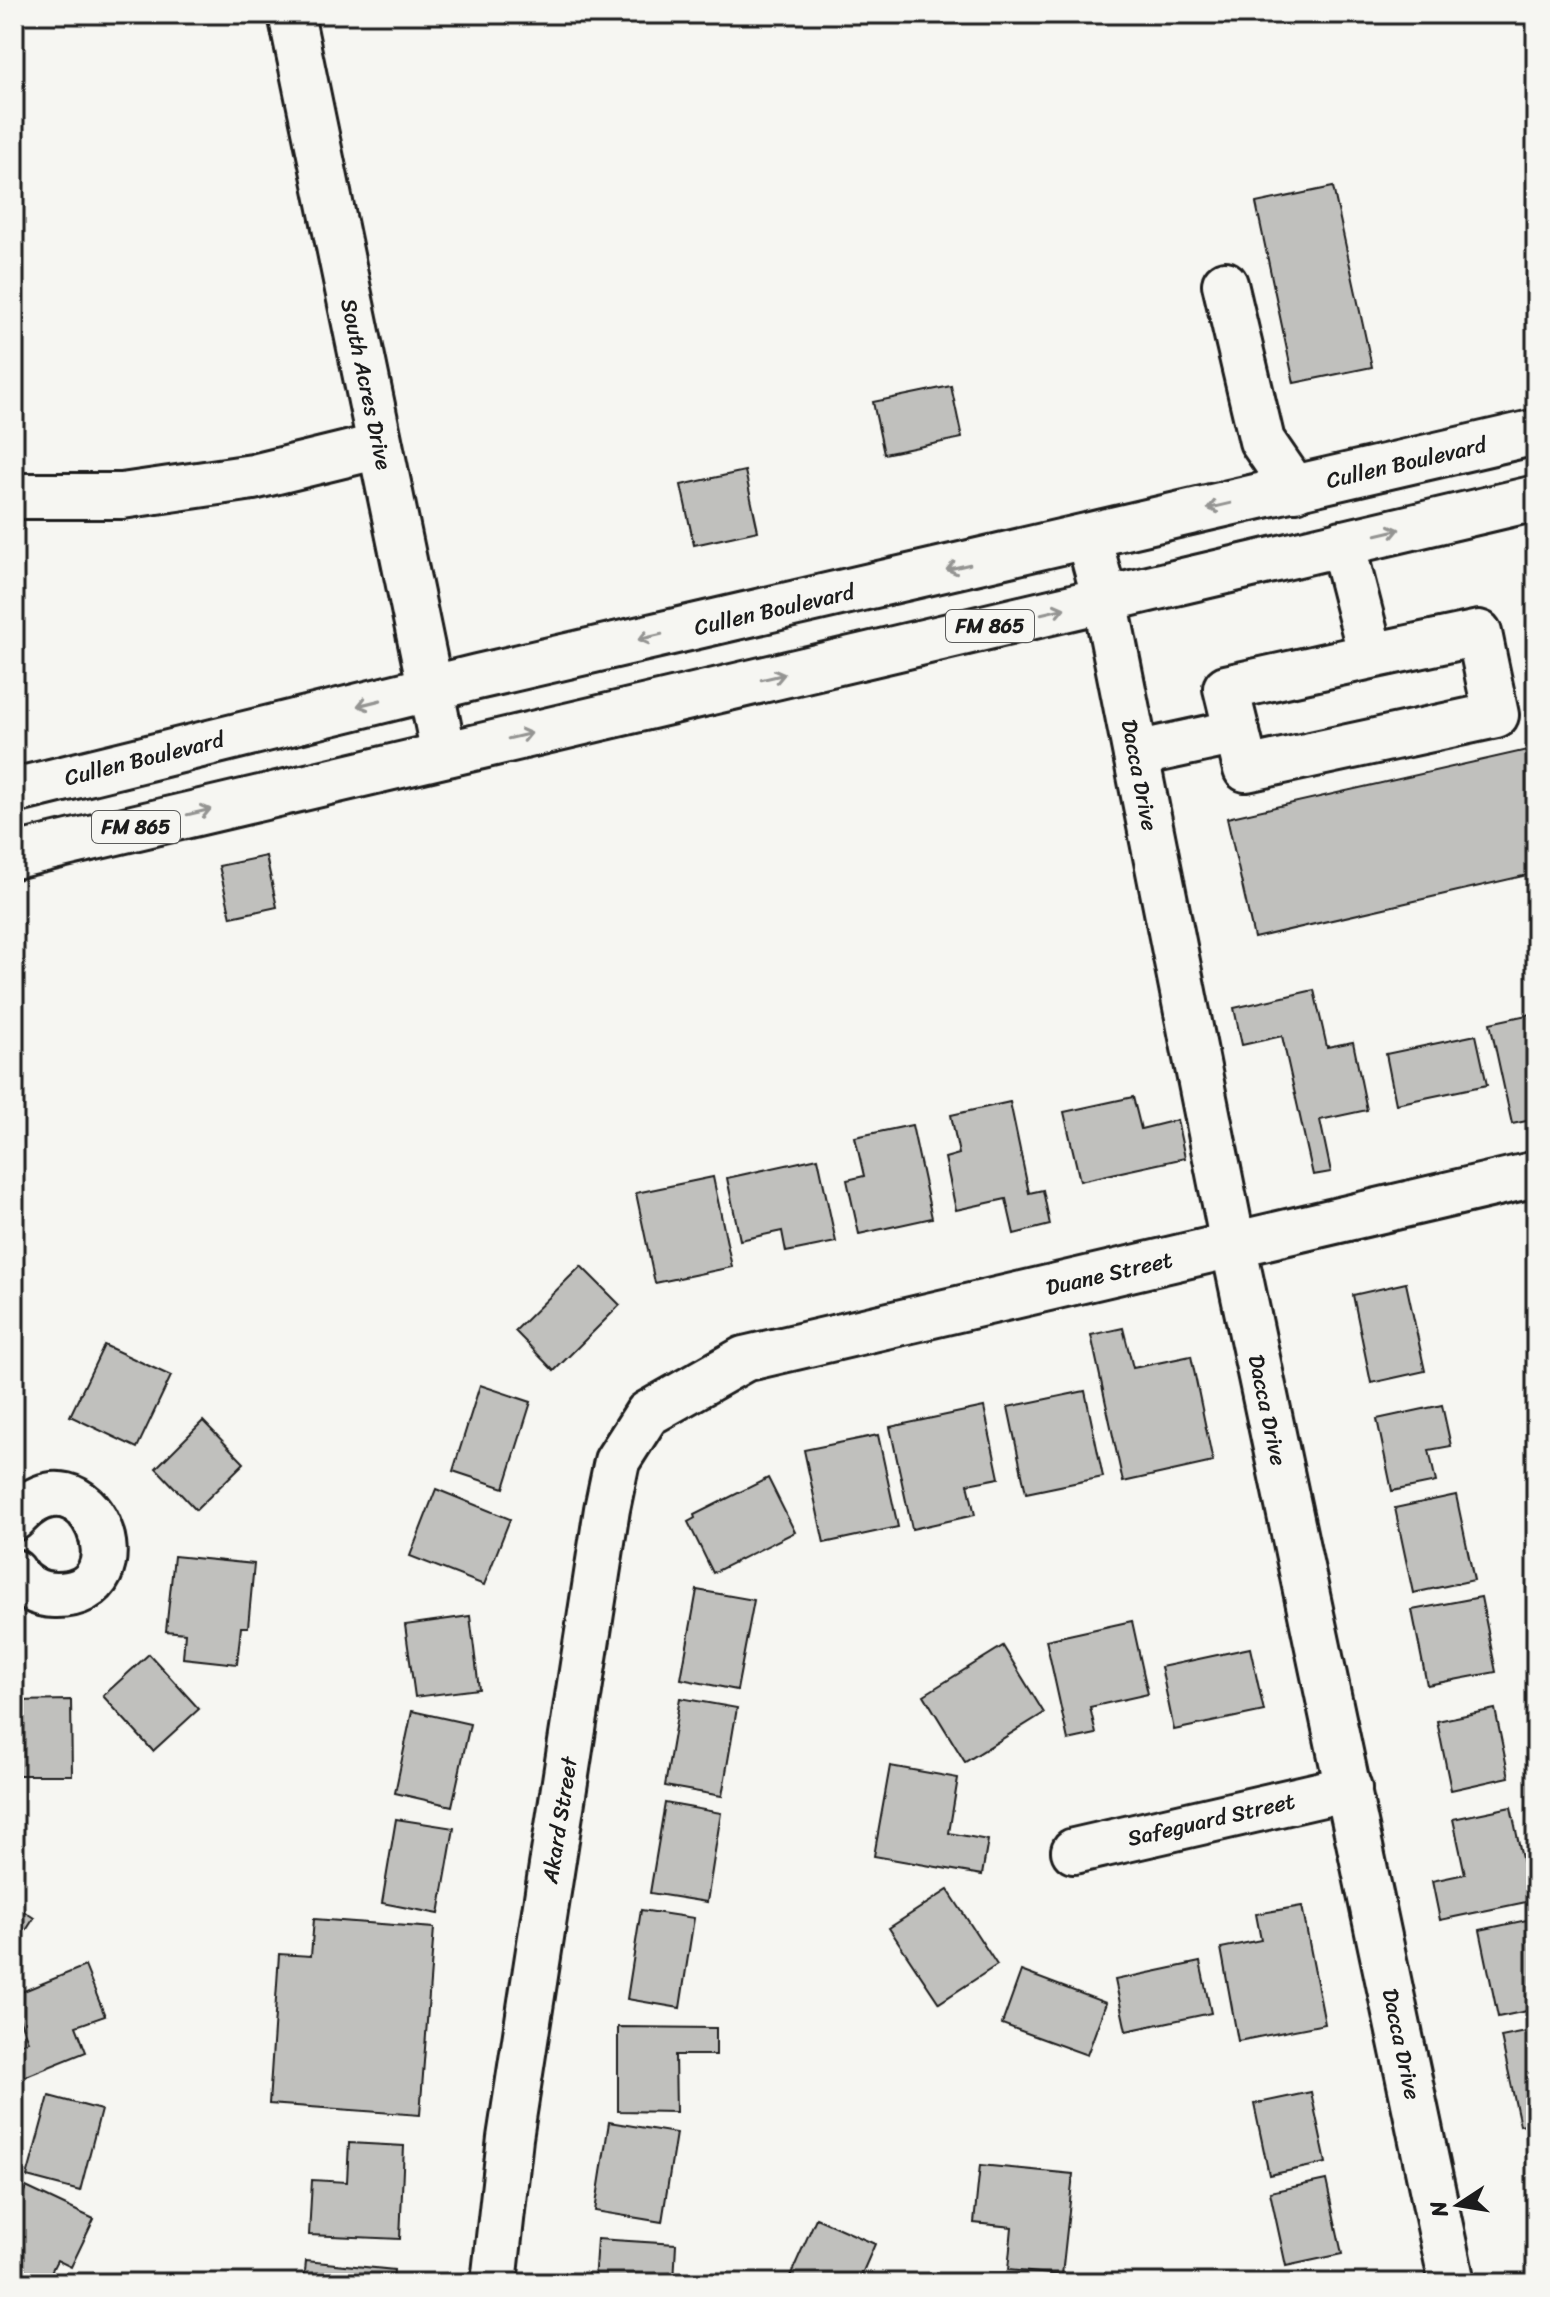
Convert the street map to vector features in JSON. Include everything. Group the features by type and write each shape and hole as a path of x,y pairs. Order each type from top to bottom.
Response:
{"street":[{"name":"South Acres Drive","path":"291,14 444,754"},
{"path":"1225,284 1262,441 1295,489"},
{"name":"Cullen Boulevard","path":"14,791 430,688 1536,432"},
{"path":"14,496 137,494 253,477 380,446"},
{"name":"FM 865","path":"14,856 1536,498"},
{"name":"Dacca Drive","path":"1088,537 1105,599 1233,1244 1452,2283"},
{"path":"1342,543 1371,656"},
{"path":"1479,633 1496,715 1246,769 1226,688 1371,656 1479,633"},
{"path":"1136,754 1237,732"},
{"name":"Duane Street","path":"687,1388 744,1359 1536,1174"},
{"name":"Akard Street","path":"494,2283 510,2138 617,1461 647,1414 687,1388"},
{"path":"14,1518 27,1505 43,1497 60,1496 82,1503 95,1515 106,1547 101,1566 92,1581 78,1591 47,1595 30,1589 14,1572"},
{"name":"Safeguard Street","path":"1074,1851 1349,1788"}],"building":[{"path":"1333,187 1372,367 1294,383 1256,203"},
{"path":"951,386 962,438 884,454 873,402"},
{"path":"745,471 758,531 694,545 681,485"},
{"path":"1536,748 1536,873 1254,938 1227,818"},
{"path":"266,856 277,907 231,917 219,866"},
{"path":"1314,990 1327,1047 1353,1042 1367,1110 1320,1120 1331,1172 1313,1175 1282,1036 1242,1045 1234,1008"},
{"path":"1536,1013 1536,1119 1512,1124 1490,1023"},
{"path":"1476,1035 1487,1085 1396,1104 1386,1054"},
{"path":"1133,1097 1141,1129 1177,1120 1185,1158 1080,1181 1064,1112"},
{"path":"1010,1102 1029,1193 1043,1190 1050,1225 1014,1234 1006,1199 956,1210 945,1158 959,1154 951,1115"},
{"path":"912,1125 932,1218 859,1234 847,1180 864,1176 855,1137"},
{"path":"818,1158 836,1242 786,1252 782,1231 740,1240 727,1178"},
{"path":"713,1177 732,1267 655,1283 636,1193"},
{"path":"581,1266 620,1305 554,1371 515,1331"},
{"path":"1406,1283 1425,1371 1371,1383 1353,1295"},
{"path":"1123,1328 1133,1368 1191,1356 1213,1462 1123,1482 1091,1335"},
{"path":"104,1345 171,1376 137,1448 70,1416"},
{"path":"480,1385 531,1402 504,1488 453,1471"},
{"path":"1085,1391 1103,1477 1026,1493 1008,1407"},
{"path":"1442,1405 1451,1446 1429,1450 1436,1482 1392,1491 1377,1419"},
{"path":"984,1407 999,1478 968,1484 975,1515 912,1529 890,1427"},
{"path":"203,1421 244,1463 196,1510 156,1468"},
{"path":"878,1435 898,1527 824,1543 804,1450"},
{"path":"768,1478 795,1532 713,1573 688,1522 695,1518 694,1515"},
{"path":"436,1489 510,1519 484,1585 410,1556"},
{"path":"1456,1495 1474,1580 1413,1593 1395,1508"},
{"path":"174,1556 254,1564 248,1627 241,1627 237,1664 183,1658 185,1633 166,1631"},
{"path":"697,1590 754,1600 737,1690 681,1679"},
{"path":"1481,1597 1496,1672 1427,1685 1412,1610"},
{"path":"470,1616 479,1689 415,1697 405,1625"},
{"path":"1132,1621 1148,1694 1090,1707 1096,1734 1068,1740 1046,1640"},
{"path":"1003,1646 1044,1713 965,1762 924,1695"},
{"path":"1250,1648 1264,1711 1174,1730 1161,1667"},
{"path":"149,1654 199,1709 153,1751 103,1696"},
{"path":"680,1698 737,1708 722,1796 665,1786"},
{"path":"71,1700 72,1775 18,1775 14,1701"},
{"path":"1495,1709 1509,1777 1451,1790 1437,1721"},
{"path":"412,1711 470,1724 452,1806 395,1793"},
{"path":"890,1766 958,1778 949,1833 988,1840 982,1875 874,1856"},
{"path":"665,1803 721,1813 707,1902 650,1893"},
{"path":"1511,1807 1531,1901 1440,1920 1432,1881 1465,1874 1453,1819"},
{"path":"396,1819 454,1828 439,1914 382,1903"},
{"path":"948,1890 997,1965 939,2003 889,1928"},
{"path":"14,1905 34,1918 14,1949"},
{"path":"1302,1906 1325,2024 1238,2041 1221,1948 1261,1940 1256,1914"},
{"path":"641,1910 694,1918 680,2008 627,1999"},
{"path":"1536,1918 1536,2009 1498,2017 1480,1930"},
{"path":"314,1919 434,1928 420,2115 269,2104 279,1954 311,1956"},
{"path":"1200,1962 1211,2013 1126,2031 1115,1980"},
{"path":"85,1966 105,2016 76,2026 86,2052 14,2081 14,2046 28,2041 14,2005 14,1995"},
{"path":"1021,1971 1106,2003 1087,2055 1002,2024"},
{"path":"618,2027 716,2028 716,2055 675,2055 676,2112 618,2111"},
{"path":"1536,2030 1536,2122 1520,2125 1501,2037"},
{"path":"1311,2092 1326,2163 1269,2175 1254,2104"},
{"path":"49,2096 101,2110 80,2191 27,2177"},
{"path":"609,2122 676,2133 662,2222 595,2211"},
{"path":"349,2143 404,2146 400,2239 309,2235 312,2180 347,2182"},
{"path":"1536,2150 1536,2195 1527,2152"},
{"path":"980,2165 1073,2174 1062,2275 1008,2270 1012,2227 974,2223"},
{"path":"1326,2180 1342,2254 1286,2266 1270,2192"},
{"path":"26,2187 94,2219 71,2267 57,2260 47,2280 14,2265 14,2214"},
{"path":"816,2218 875,2244 858,2283 787,2283"},
{"path":"597,2239 676,2244 674,2283 594,2283"},
{"path":"306,2261 394,2270 393,2283 304,2283"}]}
